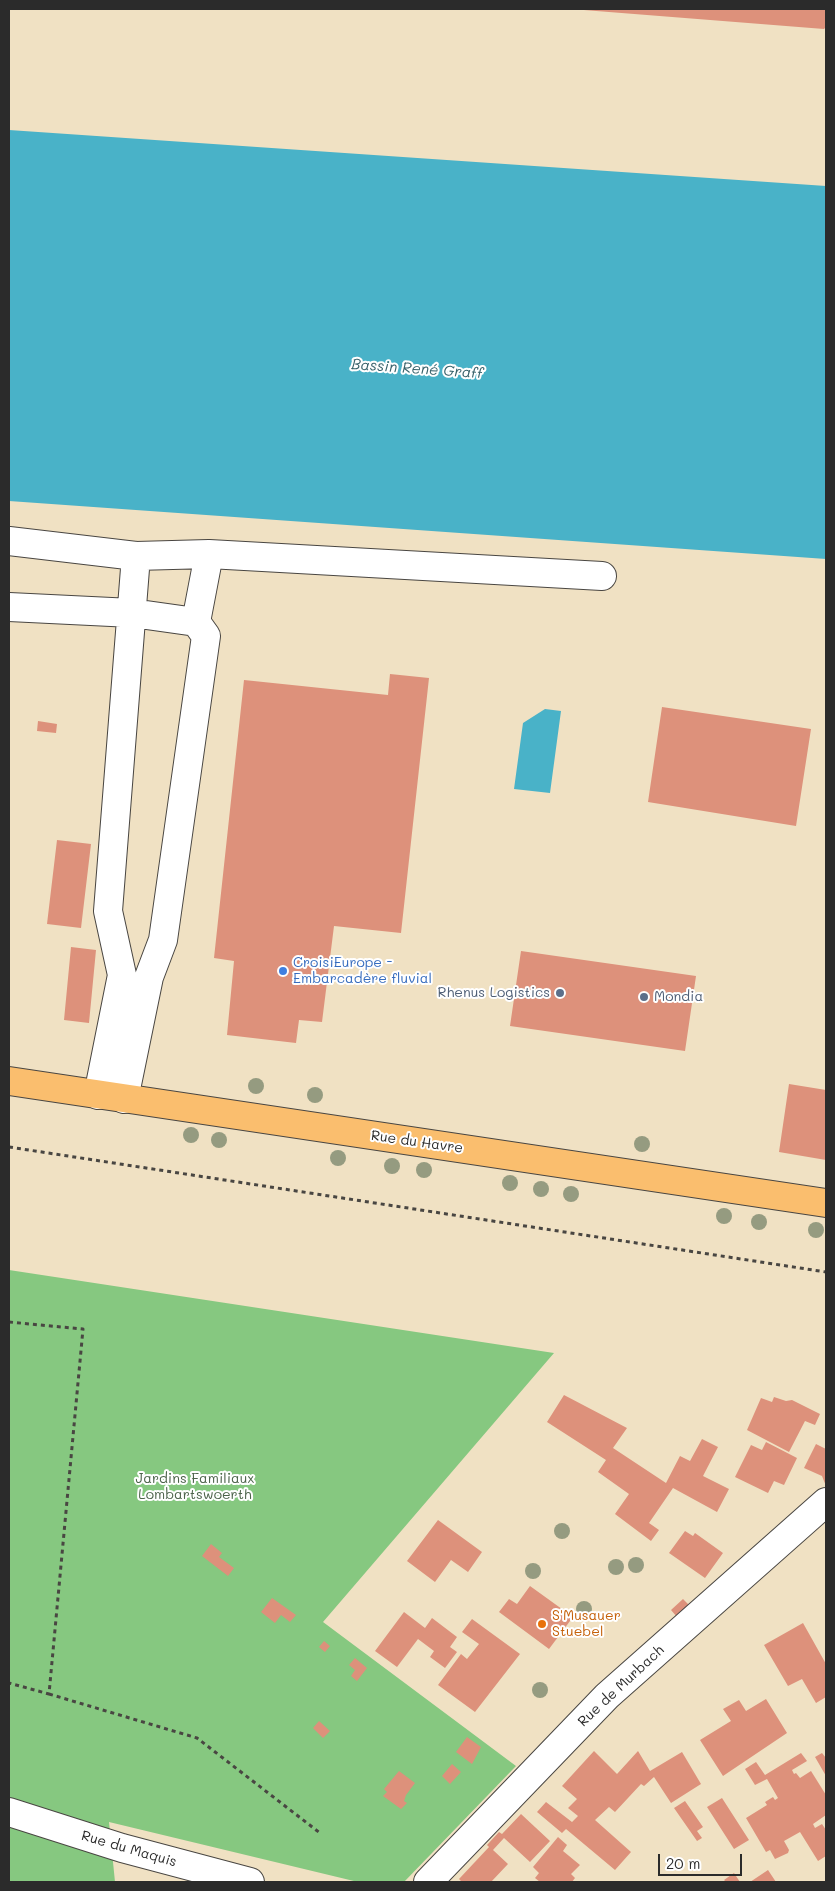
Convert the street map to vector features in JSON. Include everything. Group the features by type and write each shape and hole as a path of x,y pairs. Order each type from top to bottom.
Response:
{"main road":[{"name":"Rue du Havre","path":"9,1081 826,1203"}],"street":[{"path":"9,542 136,556 209,554 602,576"},
{"path":"124,1098 149,977 163,940 206,636 196,622 209,554"},
{"path":"98,1094 122,974 108,911 136,556"},
{"path":"9,607 132,613 196,622"},
{"path":"122,974 149,977"},
{"name":"Rue de Murbach","path":"428,1882 607,1696 826,1502"},
{"name":"Rue du Maquis","path":"9,1812 122,1848 250,1882"}],"path":[{"path":"9,1147 826,1272"},
{"path":"9,1322 83,1329 49,1694"},
{"path":"9,1683 196,1738 320,1833"}],"green space":[{"name":"Jardins Familiaux Lombartswoerth","path":"9,1270 554,1353 323,1622 516,1766 404,1882 358,1882 109,1822 115,1882 9,1882"}],"water":[{"name":"Bassin René Graff","path":"9,130 826,186 826,559 9,501"},
{"path":"545,709 561,711 550,793 514,789 523,723"}],"building":[{"path":"571,9 826,9 826,27 824,29"},
{"path":"390,674 429,678 401,933 334,926 322,1022 299,1020 296,1043 227,1035 234,961 214,958 244,680 388,695"},
{"path":"662,707 811,729 796,826 648,802"},
{"path":"38,721 57,724 56,733 37,731"},
{"path":"57,840 91,844 81,928 47,924"},
{"path":"71,947 96,950 89,1023 64,1020"},
{"path":"521,951 696,976 685,1051 510,1026"},
{"path":"789,1084 826,1090 826,1160 779,1152"},
{"path":"564,1395 627,1428 613,1448 666,1483 680,1456 690,1461 702,1439 718,1447 703,1476 729,1489 717,1512 673,1488 649,1523 659,1530 651,1541 615,1514 629,1494 598,1472 606,1460 547,1422"},
{"path":"774,1397 786,1401 792,1400 820,1414 815,1425 805,1421 789,1452 747,1430 761,1398 772,1402"},
{"path":"766,1442 797,1458 784,1485 774,1481 768,1493 735,1477 751,1445 762,1450"},
{"path":"816,1444 826,1449 826,1486 822,1476 804,1468"},
{"path":"438,1520 482,1552 468,1572 451,1560 435,1582 407,1561"},
{"path":"685,1531 693,1536 695,1533 723,1553 705,1578 669,1553"},
{"path":"211,1544 222,1553 219,1557 234,1568 228,1576 202,1556"},
{"name":"S'Musauer Stuebel","path":"530,1586 573,1617 549,1649 499,1612 509,1599 517,1604"},
{"path":"272,1598 296,1615 290,1622 281,1615 275,1623 261,1612"},
{"path":"683,1599 690,1606 677,1617 671,1610"},
{"path":"404,1612 425,1628 432,1618 457,1637 450,1647 457,1652 445,1668 430,1657 434,1651 418,1639 397,1667 375,1651"},
{"path":"472,1619 520,1654 475,1712 438,1685 461,1654 467,1659 479,1644 462,1632"},
{"path":"803,1623 826,1664 826,1697 816,1703 802,1679 788,1686 764,1645"},
{"path":"324,1641 330,1646 325,1652 319,1647"},
{"path":"355,1658 367,1668 357,1681 351,1676 355,1670 349,1665"},
{"path":"766,1699 787,1733 723,1776 700,1740 731,1721 723,1709 739,1700 746,1711"},
{"path":"319,1721 330,1731 323,1738 313,1728"},
{"path":"467,1737 481,1747 472,1764 456,1752"},
{"path":"594,1751 617,1774 638,1751 650,1771 682,1752 701,1784 671,1803 654,1777 644,1786 641,1784 615,1812 609,1807 595,1820 631,1852 615,1870 566,1829 562,1833 537,1812 546,1802 572,1822 578,1816 568,1808 577,1799 562,1786"},
{"path":"801,1753 807,1761 792,1770 794,1774 796,1773 800,1778 811,1771 826,1795 826,1815 813,1824 815,1828 822,1824 826,1830 826,1856 818,1861 800,1832 784,1841 789,1850 788,1853 775,1859 770,1850 766,1852 746,1818 767,1805 765,1802 773,1797 775,1800 778,1798 767,1779 755,1785 745,1769 756,1762 765,1775"},
{"path":"822,1753 826,1758 826,1776 815,1757"},
{"path":"452,1764 461,1772 450,1784 442,1776"},
{"path":"399,1771 415,1783 406,1795 404,1801 407,1803 401,1809 383,1796 387,1792 384,1789"},
{"path":"722,1798 749,1840 734,1849 707,1807"},
{"path":"685,1801 703,1827 697,1831 702,1838 697,1841 674,1808"},
{"path":"521,1814 550,1841 530,1862 504,1838 493,1850 508,1864 491,1882 462,1882 459,1879 489,1847 487,1845 499,1832 502,1834"},
{"path":"558,1837 567,1845 563,1851 580,1865 571,1874 575,1878 572,1882 540,1882 535,1878 539,1873 533,1867"},
{"path":"768,1870 776,1882 750,1882"},
{"path":"734,1873 740,1882 726,1882 724,1880"}],"place":[{"name":"CroisiEurope - Embarcadère fluvial","path":"283,971"},
{"name":"Rhenus Logistics","path":"560,993"},
{"name":"Mondia","path":"644,997"},
{"name":"S'Musauer Stuebel","path":"542,1624"}]}
